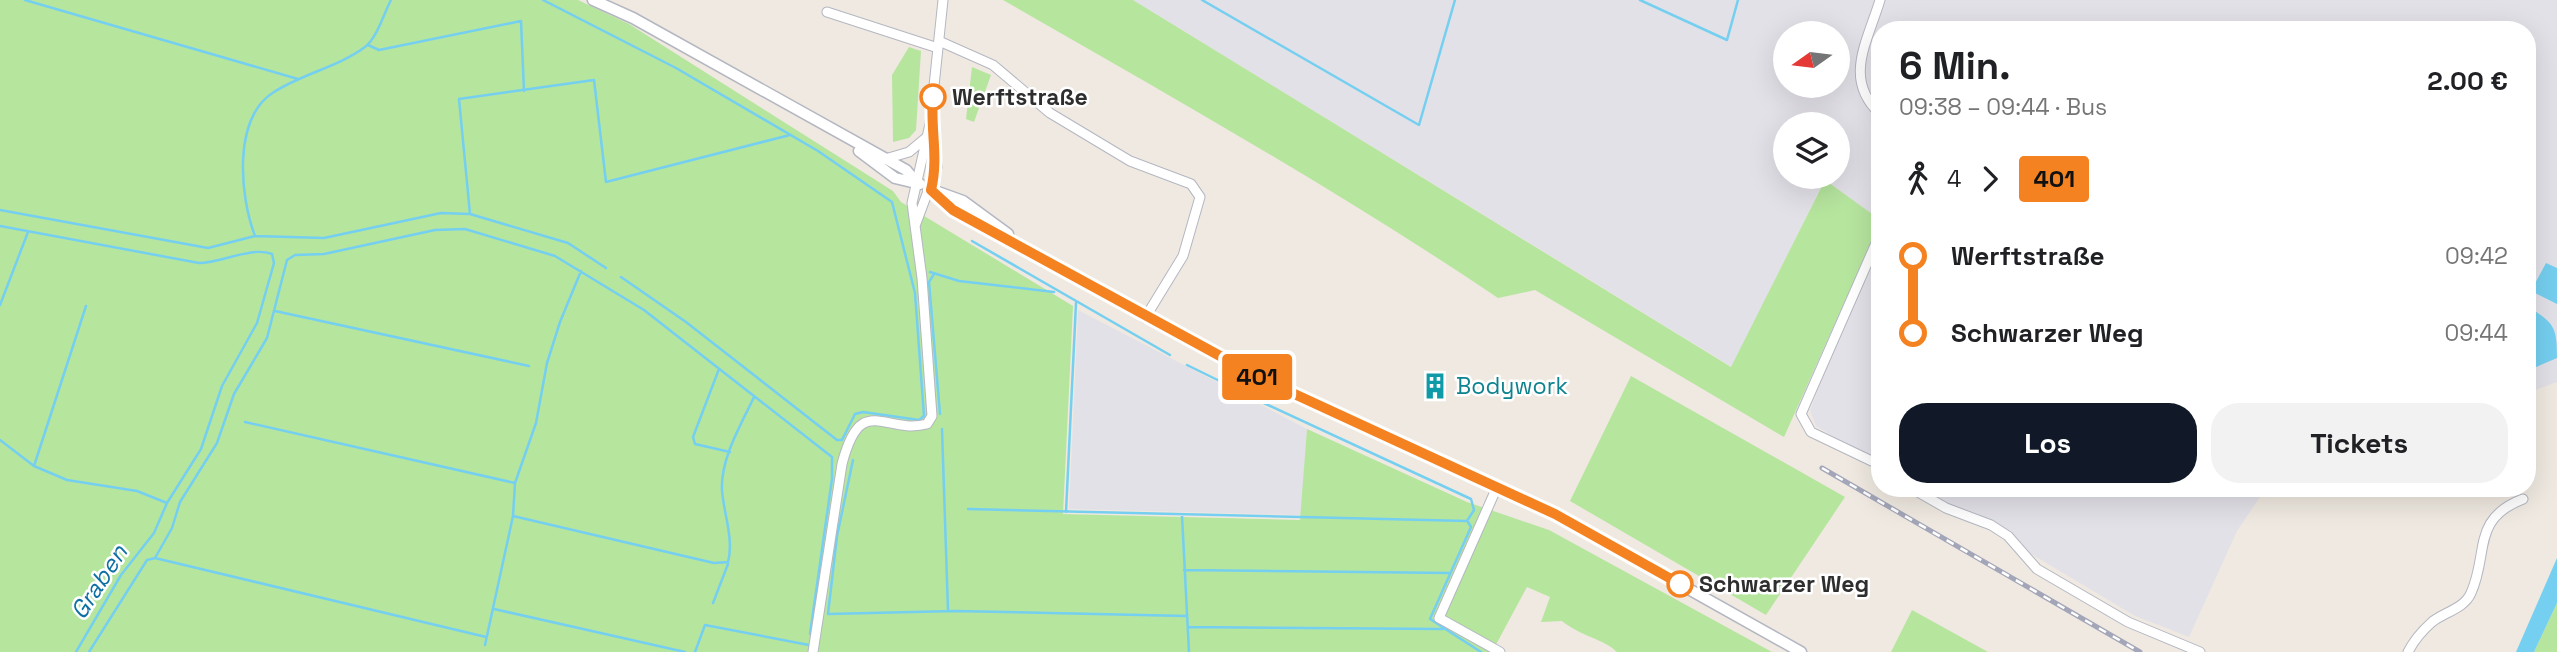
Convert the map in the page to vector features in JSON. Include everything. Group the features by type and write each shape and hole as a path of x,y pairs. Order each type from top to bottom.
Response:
{"street":[{"path":"593,0 645,25 906,170 916,182"},
{"path":"813,652 842,464 848,446 859,426 866,421 875,419 918,426 927,424 932,416 922,278 912,203 930,124 943,0"},
{"path":"1874,21 1880,0"},
{"path":"827,12 938,45 993,65 1050,113 1130,160 1191,184 1200,197 1183,256 1145,318"},
{"path":"1871,30 1858,73 1864,100 1871,106"},
{"path":"914,231 931,190 937,167 930,124"},
{"path":"829,128 895,178 916,182 931,190 953,210 1145,318 1264,380 1555,514 1801,652"},
{"path":"885,159 909,152 928,136"},
{"path":"1871,255 1801,414 1811,432 1871,461"},
{"path":"1497,487 1439,618 1500,652"},
{"path":"1927,497 1946,508 1990,525 2008,536 2036,569 2128,622 2200,652"},
{"path":"2408,652 2432,622 2458,608 2471,594 2490,522 2505,505 2523,499"}],"shaded area":[{"path":"1133,0 2557,0 2557,382 2536,390 2536,21 1871,21 1871,213 1836,189 1850,189 1850,112 1773,112 1773,189 1820,189 1732,367"},
{"path":"1871,247 1871,459 1816,426 1810,411"},
{"path":"1078,310 1307,429 1302,515 1069,509"},
{"path":"1936,497 2260,497 2237,531 2189,637 2135,616"}],"green space":[{"path":"0,0 578,0 629,24 893,191 901,202 1073,306 1063,514 1300,520 1307,429 1467,502 1549,530 1772,652 1617,652 1562,621 1541,622 1550,597 1527,587 1492,652 0,652"},
{"path":"1003,0 1133,0 1731,367 1820,189 1837,189 1871,213 1871,243 1784,437 1535,290 1498,298 1315,182"},
{"path":"909,47 921,51 916,130 909,138 893,142 892,75"},
{"path":"972,67 991,75 974,122 966,119"},
{"path":"1631,376 1845,497 1766,615 1570,501"},
{"path":"2557,603 2557,652 2534,652"},
{"path":"1912,610 1988,652 1891,652"}],"water":[{"path":"2546,263 2557,268 2557,304 2536,294 2536,282"},
{"path":"2536,312 2548,321 2555,332 2557,358 2536,367"},
{"path":"2557,558 2557,603 2534,652 2516,652"}],"waterway":[{"path":"25,0 298,79"},
{"path":"255,236 243,180 243,159 251,120 261,104 274,92 365,47 377,32 391,0"},
{"path":"543,0 676,68 818,151 892,202 915,293 924,416 919,420 863,412 855,414 842,440 837,440 686,322 621,277"},
{"path":"1202,0 1419,125 1455,0"},
{"path":"1640,0 1727,40 1738,0"},
{"path":"368,45 379,50 521,21 524,91"},
{"path":"470,214 459,99 594,80 606,182 790,135"},
{"path":"0,210 208,248 255,236 324,238 441,213 470,214 568,243 606,268"},
{"name":"Graben","path":"0,226 199,263 255,252 272,254 274,263 257,323 222,386 201,449 167,503 154,533 121,575 76,652"},
{"path":"155,558 172,528 180,502 217,443 234,394 267,338 287,260 295,255 324,254 435,230 465,229 555,256 644,310 832,457 832,479 810,634"},
{"path":"0,305 28,232"},
{"path":"972,241 1170,355"},
{"path":"485,645 513,516 515,483 536,423 547,363 581,271"},
{"path":"930,272 959,281 1054,292"},
{"path":"934,274 929,282 940,414"},
{"path":"1066,512 1076,303"},
{"path":"34,466 86,306"},
{"path":"275,311 529,366"},
{"path":"1187,365 1238,390"},
{"path":"719,369 693,437 695,444 730,452"},
{"path":"513,516 714,563 728,562 729,536 722,479 732,442 754,397"},
{"path":"968,509 1467,521 1474,510 1471,499 1255,399"},
{"path":"245,422 515,483"},
{"path":"942,429 948,611"},
{"path":"0,440 34,466 67,480 137,491 167,503"},
{"path":"853,460 837,536 828,614 955,611 1186,616"},
{"path":"1182,516 1189,652"},
{"path":"1468,522 1471,527 1430,619 1481,652"},
{"path":"89,652 147,560 155,558 486,637"},
{"path":"713,603 728,564"},
{"path":"1184,570 1450,573"},
{"path":"494,609 685,652"},
{"path":"695,652 705,625 809,645"},
{"path":"1188,627 1443,629"}],"railway":[{"path":"1822,468 1871,496"},
{"path":"1872,497 2140,652"}],"bus line":[{"name":"401","path":"933,97 930,124 936,145 937,167 931,190 953,210 1145,318 1264,380 1555,514 1680,584"}],"place":[{"name":"Werftstraße","path":"933,97"},
{"name":"Bodywork","path":"1435,386"},
{"name":"Schwarzer Weg","path":"1680,584"}]}
